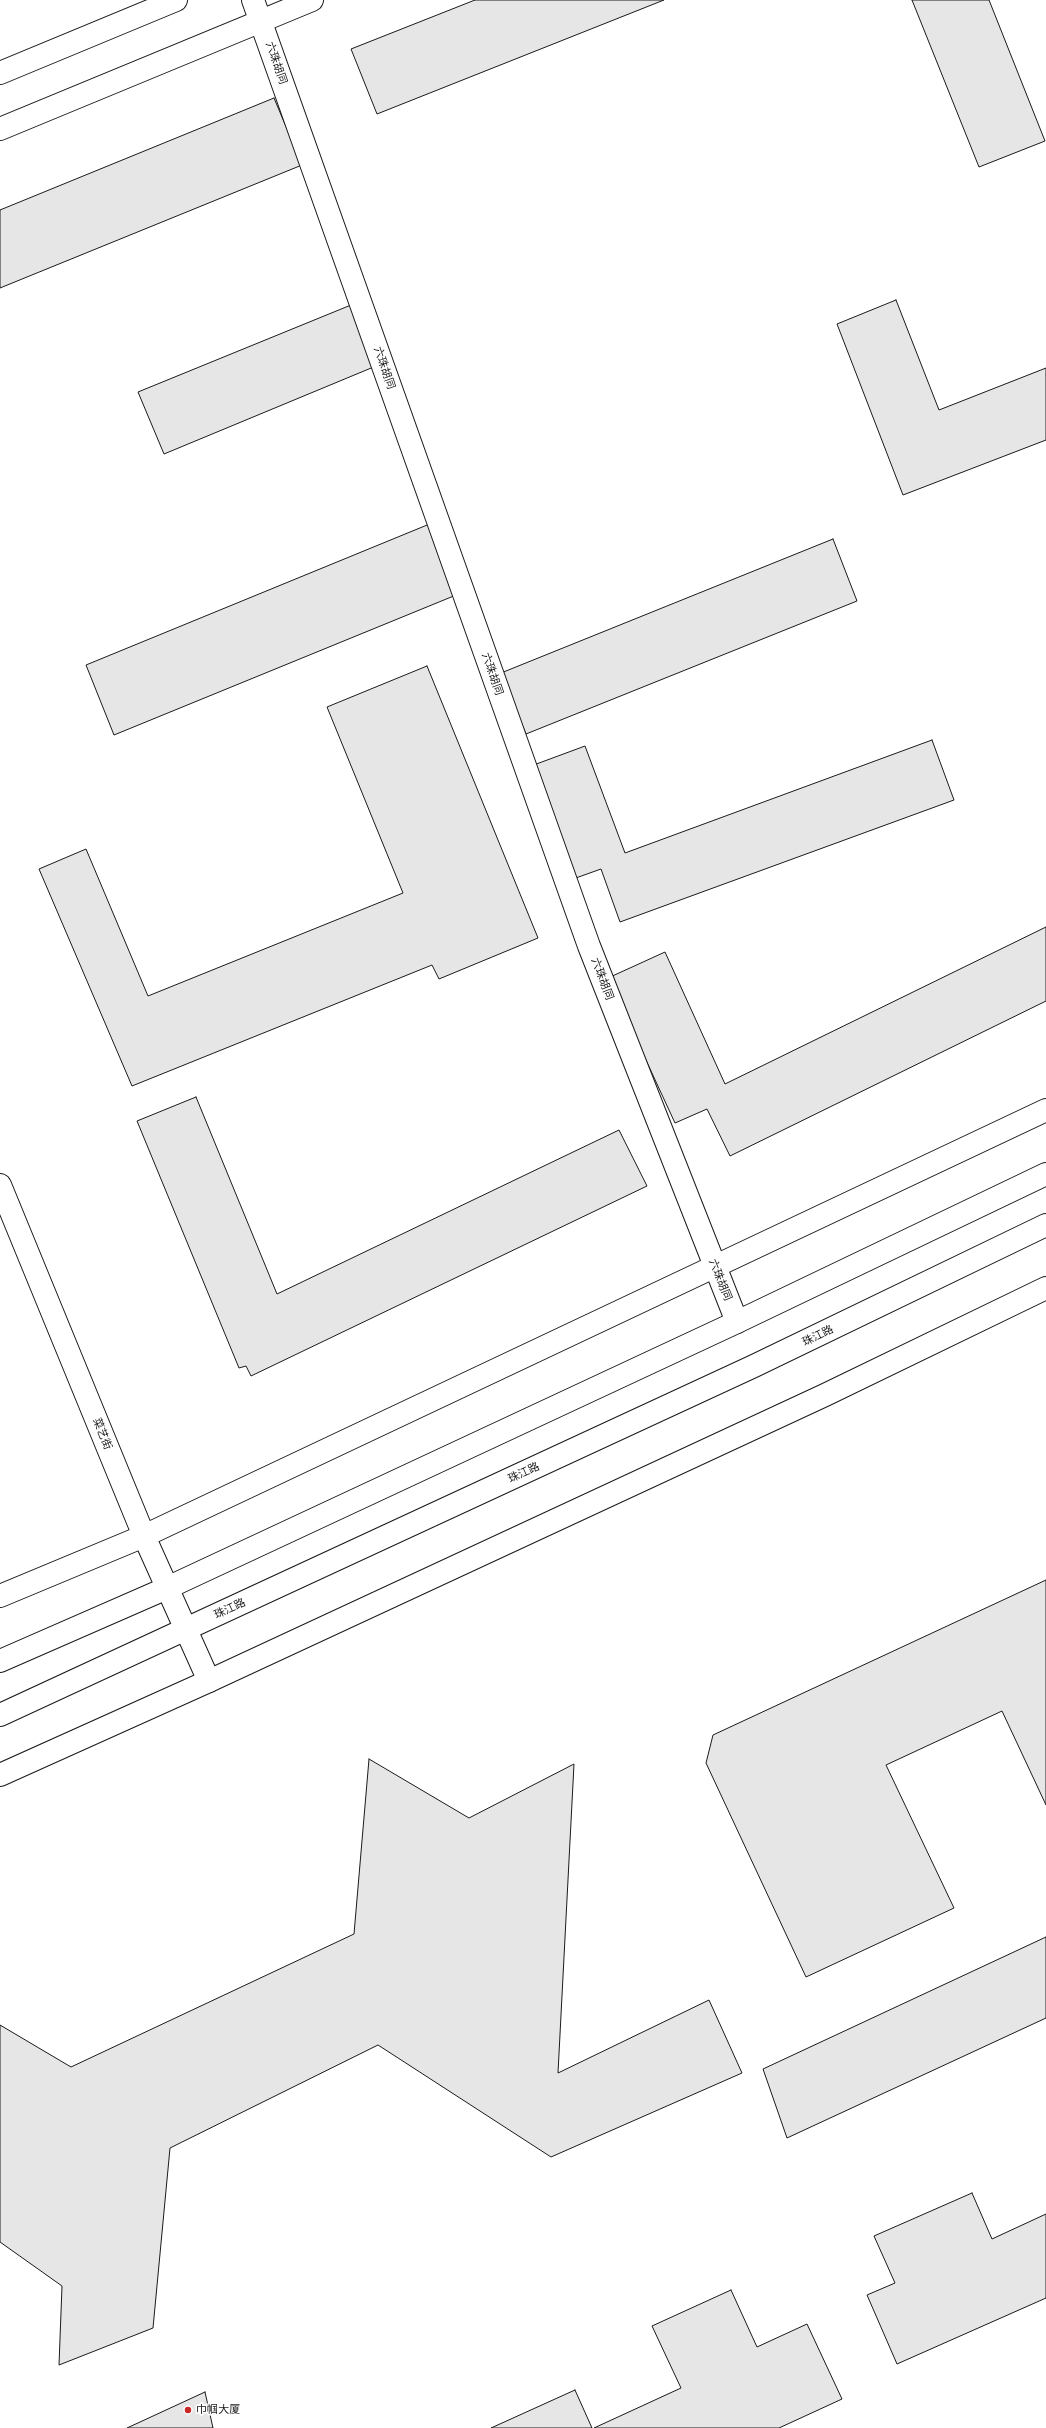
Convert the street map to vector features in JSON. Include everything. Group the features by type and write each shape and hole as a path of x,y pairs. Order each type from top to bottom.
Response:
{"main road":[{"path":"0,73 176,0"},
{"name":"六珠胡同","path":"252,0 261,20 589,946 736,1322"},
{"path":"0,129 312,0"},
{"path":"0,1596 144,1536 1046,1110"},
{"path":"0,1661 167,1588 736,1322 1046,1174"},
{"name":"菜艺街","path":"0,1185 144,1536 208,1681"},
{"name":"珠江路","path":"0,1715 747,1370 1046,1226"},
{"path":"0,1775 208,1681 818,1398 1046,1288"}],"building":[{"path":"475,0 664,0 377,114 351,49"},
{"path":"912,0 989,0 1045,141 979,167"},
{"path":"274,98 302,165 0,288 0,210"},
{"path":"896,300 939,410 1046,368 1046,440 903,495 837,324"},
{"path":"351,305 376,366 164,454 138,392"},
{"path":"432,523 461,593 114,735 86,665"},
{"path":"833,539 857,601 526,734 501,673"},
{"path":"427,666 538,938 439,979 432,965 132,1086 39,869 86,849 148,996 403,893 327,707"},
{"path":"932,740 954,800 620,922 601,869 573,879 531,766 585,746 625,853"},
{"path":"1046,927 1046,1001 730,1156 707,1109 675,1123 608,978 665,952 725,1084"},
{"path":"196,1097 277,1294 619,1130 647,1186 251,1376 246,1366 239,1368 137,1121"},
{"path":"1046,1580 1046,1805 1002,1711 886,1765 954,1908 806,1977 706,1763 713,1735"},
{"path":"369,1759 469,1818 574,1764 558,2073 709,2000 742,2073 551,2157 378,2045 170,2148 153,2328 59,2365 62,2286 0,2242 0,2025 71,2067 354,1934"},
{"path":"1046,1937 1046,2018 787,2138 763,2069"},
{"path":"972,2193 992,2239 1046,2214 1046,2298 897,2364 867,2295 895,2283 874,2236"},
{"path":"731,2290 757,2347 807,2324 842,2399 779,2428 594,2428 681,2388 652,2326"},
{"path":"575,2390 592,2428 491,2428"},
{"name":"巾帼大厦","path":"205,2392 213,2428 127,2428"}],"place":[{"name":"巾帼大厦","path":"188,2410"}]}
